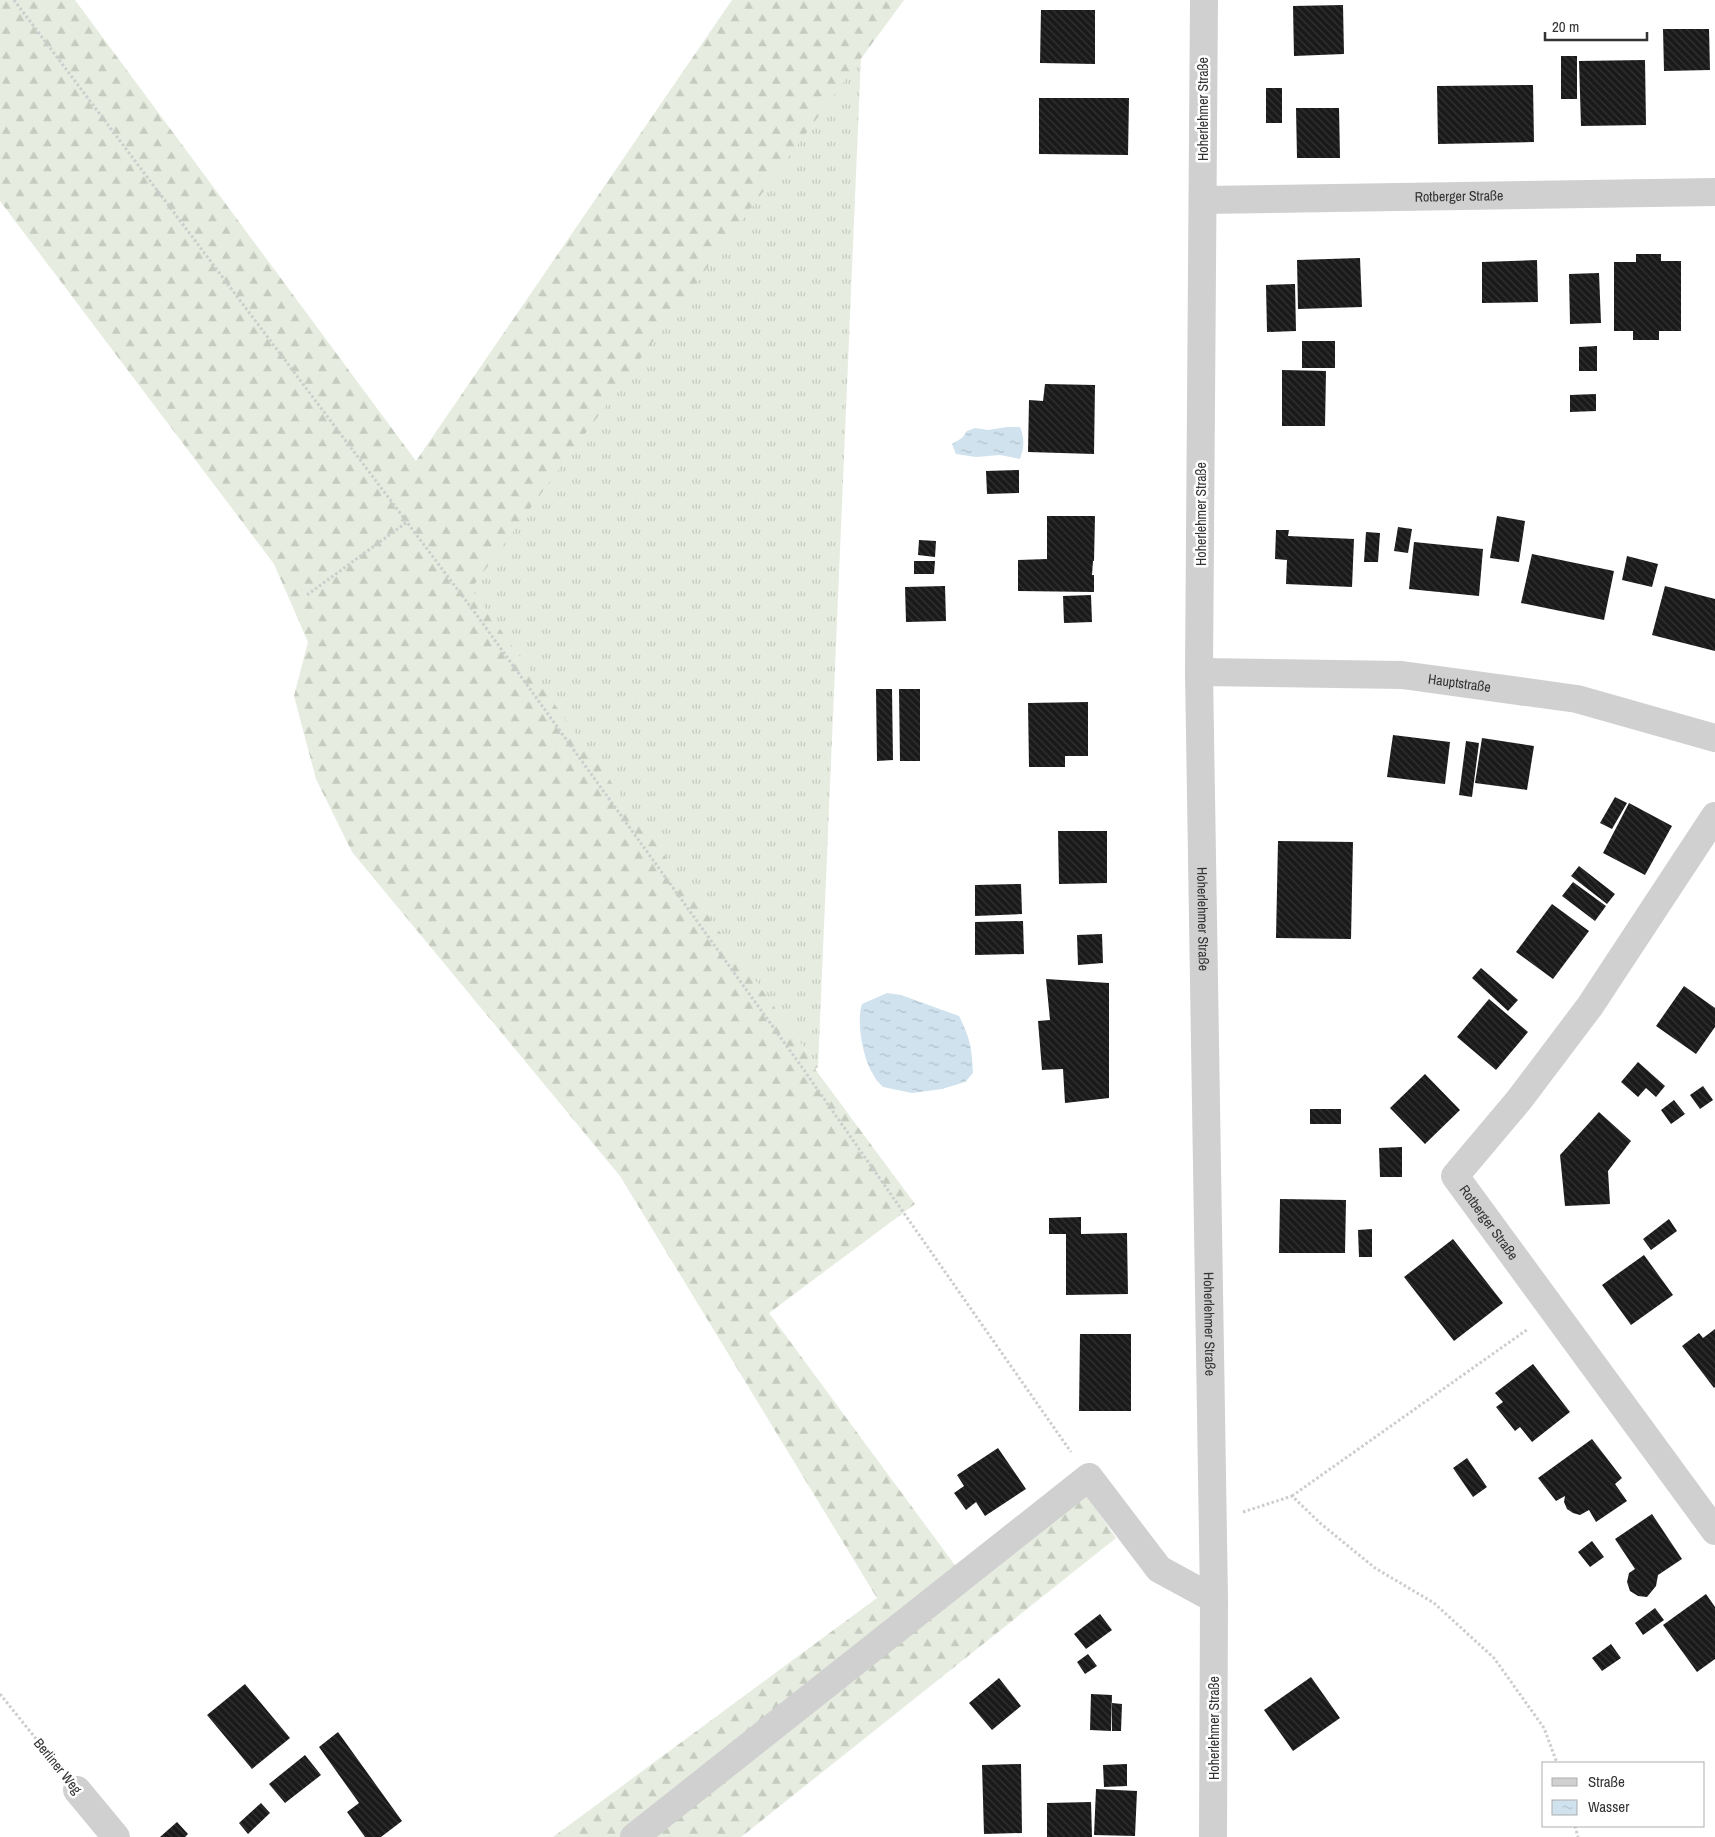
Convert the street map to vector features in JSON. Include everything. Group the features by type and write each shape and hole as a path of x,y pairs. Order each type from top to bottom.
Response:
{"street":[{"name":"Hoherlehmer Straße","path":"1204,0 1199,672 1214,1599 1213,1837"},
{"name":"Rotberger Straße","path":"1203,200 1715,192"},
{"name":"Hauptstraße","path":"1199,672 1402,675 1576,699 1715,738"},
{"name":"Rotberger Straße","path":"1715,816 1590,1006 1519,1100 1455,1176 1715,1531"},
{"path":"634,1837 1089,1477 1159,1570 1214,1599"},
{"name":"Berliner Weg","path":"77,1790 116,1837"}],"path":[{"path":"14,0 476,614 799,1063 1089,1477"},
{"path":"307,595 407,522"},
{"path":"1213,1521 1292,1496 1553,1311"},
{"path":"1292,1496 1320,1523 1375,1568 1434,1603 1494,1658 1544,1728 1557,1762"},
{"name":"Berliner Weg","path":"0,1694 77,1790"}],"green space":[{"path":"0,0 75,0 416,461 732,0 904,0 471,589 818,1067 815,1069 915,1204 769,1313 957,1568 1076,1480 1116,1538 741,1837 553,1837 877,1598 620,1176 352,852 316,779 294,696 308,642 274,564 0,201"},
{"path":"861,57 818,1067 470,589"}],"water":[{"path":"1020,427 1023,443 1020,459 1000,455 976,457 956,454 952,444 962,438 967,431 975,428 988,430"},
{"path":"887,993 901,995 959,1016 970,1043 972,1057 973,1073 965,1082 942,1089 912,1093 883,1087 875,1078 866,1059 860,1030 860,1011 862,1004"}],"building":[{"path":"1343,5 1344,54 1294,56 1293,6"},
{"path":"1041,10 1095,10 1095,64 1040,63"},
{"path":"1663,29 1709,29 1710,70 1664,71"},
{"path":"1561,56 1577,56 1577,99 1561,99"},
{"path":"1645,60 1646,125 1581,126 1579,61"},
{"path":"1533,85 1534,142 1438,144 1437,86"},
{"path":"1266,88 1282,88 1282,123 1266,123"},
{"path":"1039,98 1129,98 1128,155 1039,154"},
{"path":"1296,108 1339,108 1340,158 1297,158"},
{"path":"1636,254 1661,254 1661,261 1681,261 1681,331 1659,331 1659,340 1633,340 1633,331 1614,331 1614,262 1636,262"},
{"path":"1360,258 1362,307 1298,309 1297,260"},
{"path":"1537,260 1538,302 1482,303 1482,262"},
{"path":"1599,273 1601,323 1570,324 1569,274"},
{"path":"1295,284 1296,331 1267,332 1266,285"},
{"path":"1302,341 1335,341 1335,368 1302,368"},
{"path":"1597,346 1597,371 1579,371 1579,347"},
{"path":"1282,370 1326,371 1325,426 1282,426"},
{"path":"1045,384 1095,385 1094,454 1028,452 1029,400 1043,401"},
{"path":"1596,394 1596,411 1570,412 1570,395"},
{"path":"1019,470 1019,493 987,494 986,471"},
{"path":"1047,516 1095,516 1092,575 1094,575 1094,592 1018,591 1018,560 1047,559"},
{"path":"1497,516 1525,521 1519,562 1490,558"},
{"path":"1398,527 1412,529 1408,553 1394,551"},
{"path":"1276,530 1289,530 1288,536 1354,539 1352,587 1286,584 1287,560 1275,559"},
{"path":"1366,532 1380,533 1378,562 1364,562"},
{"path":"919,540 936,541 935,557 918,555"},
{"path":"1414,542 1483,549 1479,596 1409,589"},
{"path":"1532,554 1614,571 1604,620 1521,603"},
{"path":"1627,556 1658,564 1652,587 1622,580"},
{"path":"914,561 935,561 934,574 914,574"},
{"path":"945,586 946,621 906,622 905,587"},
{"path":"1665,586 1715,599 1715,651 1652,635"},
{"path":"1091,595 1092,622 1064,623 1063,596"},
{"path":"876,689 892,689 893,760 877,761"},
{"path":"899,689 920,689 920,761 900,761"},
{"path":"1088,702 1088,756 1065,756 1065,767 1029,767 1028,703"},
{"path":"1393,735 1450,742 1445,784 1387,777"},
{"path":"1482,738 1534,746 1527,790 1475,783"},
{"path":"1466,741 1479,743 1472,797 1459,795"},
{"path":"1615,797 1627,803 1612,829 1600,823"},
{"path":"1629,803 1672,826 1645,875 1603,853"},
{"path":"1058,831 1107,831 1107,883 1059,884"},
{"path":"1278,841 1353,842 1351,939 1276,938"},
{"path":"1579,866 1615,894 1607,904 1571,876"},
{"path":"1573,882 1606,906 1595,921 1562,896"},
{"path":"1021,884 1022,914 975,916 975,885"},
{"path":"1552,904 1589,931 1553,979 1516,952"},
{"path":"1023,921 1024,954 975,955 975,922"},
{"path":"1102,934 1103,963 1078,965 1077,935"},
{"path":"1481,968 1518,1000 1508,1011 1472,978"},
{"path":"1046,979 1109,983 1109,1098 1065,1103 1063,1069 1042,1070 1038,1021 1050,1020"},
{"path":"1684,986 1715,1008 1715,1027 1696,1054 1656,1026"},
{"path":"1489,999 1528,1032 1496,1070 1457,1037"},
{"path":"1638,1062 1665,1086 1656,1097 1646,1088 1638,1097 1621,1082"},
{"path":"1425,1074 1460,1110 1425,1144 1390,1108"},
{"path":"1703,1086 1713,1100 1700,1109 1690,1095"},
{"path":"1674,1100 1685,1114 1671,1124 1661,1110"},
{"path":"1310,1109 1341,1109 1341,1124 1310,1124"},
{"path":"1599,1112 1631,1141 1608,1171 1610,1204 1565,1206 1560,1155"},
{"path":"1402,1147 1402,1177 1380,1177 1379,1148"},
{"path":"1280,1199 1346,1200 1345,1253 1279,1253"},
{"path":"1081,1217 1081,1234 1127,1233 1128,1294 1066,1295 1066,1234 1049,1234 1049,1218"},
{"path":"1669,1219 1677,1231 1651,1250 1643,1239"},
{"path":"1372,1229 1372,1257 1359,1257 1358,1230"},
{"path":"1453,1239 1503,1303 1454,1341 1404,1277"},
{"path":"1644,1255 1673,1295 1631,1325 1602,1285"},
{"path":"1715,1329 1714,1388 1682,1346 1699,1333 1703,1338"},
{"path":"1080,1334 1131,1334 1131,1411 1079,1411"},
{"path":"1533,1364 1570,1412 1532,1442 1520,1427 1515,1431 1496,1407 1503,1402 1495,1393"},
{"path":"1592,1439 1622,1478 1615,1484 1627,1501 1596,1522 1589,1510 1580,1515 1567,1509 1564,1502 1565,1496 1556,1501 1538,1478"},
{"path":"998,1448 1026,1489 985,1516 976,1502 966,1510 954,1493 964,1486 957,1475"},
{"path":"1467,1458 1487,1487 1473,1497 1453,1468"},
{"path":"1652,1514 1682,1559 1658,1575 1656,1586 1647,1597 1638,1596 1630,1591 1627,1582 1629,1573 1635,1569 1615,1539"},
{"path":"1592,1541 1604,1557 1590,1567 1578,1552"},
{"path":"1706,1594 1715,1607 1715,1659 1697,1672 1663,1625"},
{"path":"1655,1608 1664,1620 1643,1635 1635,1623"},
{"path":"1100,1614 1112,1630 1086,1649 1074,1634"},
{"path":"1611,1644 1621,1658 1602,1671 1592,1658"},
{"path":"1088,1654 1097,1666 1085,1674 1077,1662"},
{"path":"1311,1677 1340,1718 1293,1751 1264,1710"},
{"path":"999,1678 1021,1706 992,1730 969,1703"},
{"path":"245,1684 290,1738 252,1769 207,1715"},
{"path":"1091,1694 1112,1695 1111,1731 1090,1730"},
{"path":"1112,1703 1122,1704 1121,1731 1112,1731"},
{"path":"338,1732 402,1821 381,1837 365,1837 347,1812 359,1803 319,1747"},
{"path":"305,1755 321,1775 285,1803 269,1784"},
{"path":"1021,1764 1022,1833 984,1834 982,1765"},
{"path":"1127,1764 1127,1786 1104,1787 1103,1765"},
{"path":"1096,1789 1137,1791 1135,1836 1094,1835"},
{"path":"1091,1802 1092,1837 1047,1837 1047,1803"},
{"path":"261,1803 270,1813 248,1834 239,1823"},
{"path":"177,1822 188,1834 185,1837 160,1837"}]}
